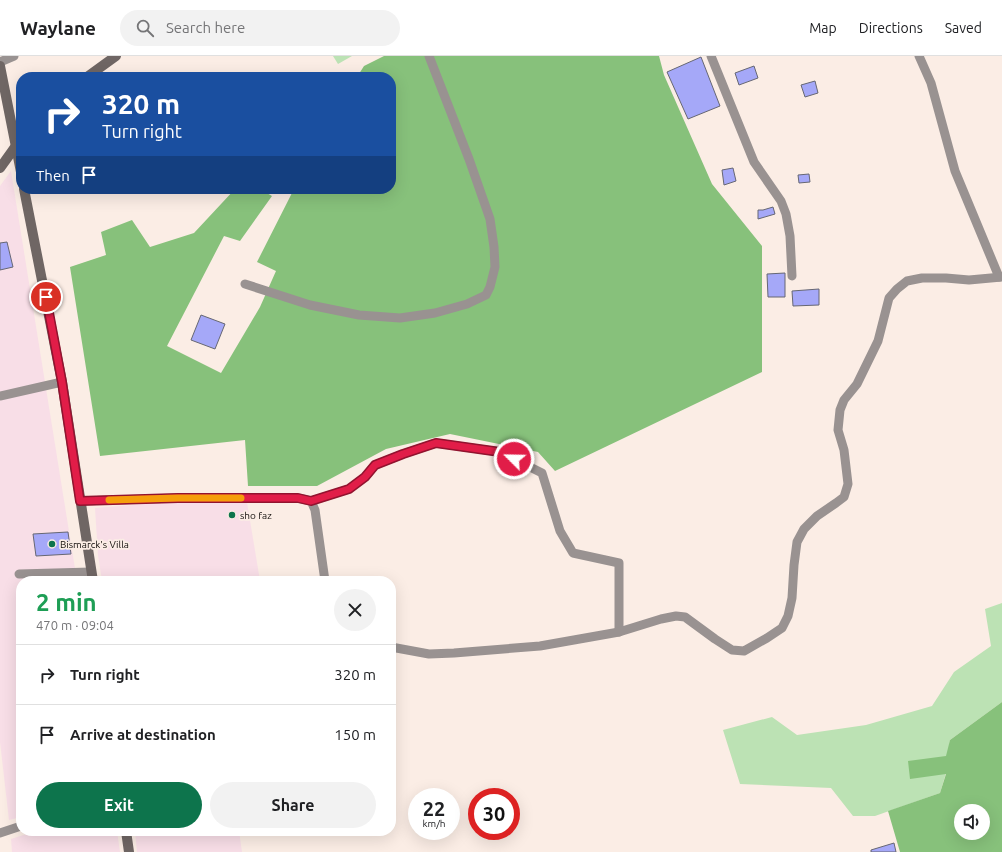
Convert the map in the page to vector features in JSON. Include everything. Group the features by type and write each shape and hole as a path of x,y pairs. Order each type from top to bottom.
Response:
{"main road":[{"path":"94,72 116,56"},
{"path":"0,68 16,134"},
{"path":"0,168 16,145"},
{"path":"25,194 62,382 92,576"},
{"path":"127,836 129,852"}],"street":[{"path":"0,68 14,56"},
{"path":"244,284 317,307 359,315 400,318 435,313 467,304 486,294 490,287 494,267 494,247 490,219 469,159 429,56"},
{"path":"711,56 754,162 780,201 786,214 790,236 792,276"},
{"path":"396,648 429,654 540,646 619,632 676,616 685,617 732,650 744,651 782,628 788,616 792,598 797,542 804,529 817,516 844,497 848,484 844,450 838,430 840,410 844,400 857,384 878,341 889,298 907,281 928,278 969,280 1001,277 956,171 931,83 919,56"},
{"path":"0,396 62,382"},
{"path":"80,501 178,498 298,498 311,501 349,489 365,477 375,465 436,443 500,452 542,473 560,531 573,553 619,563 619,632"},
{"path":"311,501 315,510 324,576"},
{"path":"19,574 92,576"},
{"path":"0,833 16,828"}],"shaded area":[{"path":"11,171 76,576 16,576 16,818 9,820 0,742 0,186"},
{"path":"246,496 259,576 101,576 98,555 95,508"},
{"path":"20,836 118,836 120,852 12,852 11,839"},
{"path":"135,836 240,836 242,852 137,852"}],"green space":[{"path":"333,56 352,56 338,64"},
{"path":"384,56 659,56 664,75 712,184 762,246 762,372 555,471 538,452 450,434 386,449 317,486 248,486 245,440 100,456 70,267 106,255 101,232 132,220 150,247 194,233 230,194 269,194 272,196 240,241 224,236 167,346 221,373 260,307 276,271 257,262 291,194 396,194 396,72 360,72 364,66"},
{"path":"1002,603 1002,702 950,740 946,773 940,793 875,816 853,816 831,788 740,784 723,730 772,717 797,735 866,725 932,706 954,672 991,646 985,609"},
{"path":"1002,702 1002,852 900,852 888,811 940,793 946,774 910,779 908,761 946,756 950,740"}],"building":[{"path":"701,57 720,106 688,119 667,72"},
{"path":"754,66 758,78 739,85 735,73"},
{"path":"815,81 818,93 805,97 801,85"},
{"path":"733,168 736,181 724,185 722,170"},
{"path":"809,174 810,182 799,183 798,175"},
{"path":"773,207 775,214 758,219 758,210"},
{"path":"7,242 13,267 0,270 0,243"},
{"path":"785,273 785,297 768,297 767,274"},
{"path":"819,289 819,305 793,306 792,291"},
{"path":"201,315 225,324 215,349 191,340"},
{"name":"Bismarck's Villa","path":"68,532 71,554 36,556 33,534"},
{"path":"894,843 896,852 871,852 871,850"}],"slow traffic":[{"path":"109,500 241,498"}],"place":[{"name":"sho faz","path":"232,515"},
{"name":"Bismarck's Villa","path":"52,544"}],"route":[{"path":"46,297 62,382 80,501 178,498 298,498 311,501 349,489 365,477 375,465 436,443 500,452 514,459"}]}
